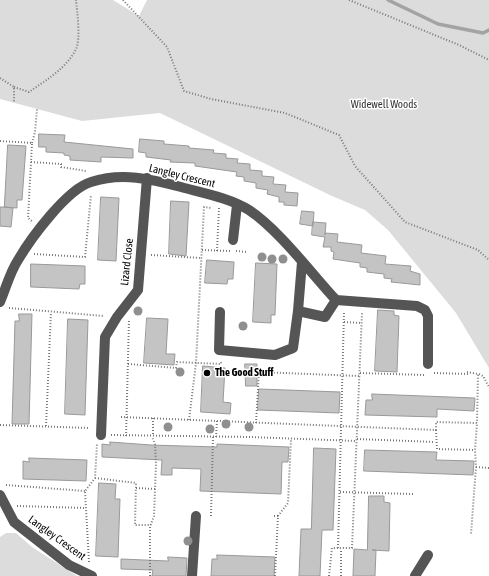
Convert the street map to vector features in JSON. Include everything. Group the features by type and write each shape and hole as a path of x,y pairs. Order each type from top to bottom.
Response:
{"street":[{"name":"Langley Crescent","path":"4,305 17,261 60,203 92,182 119,176 147,178 217,197 237,207 249,210 268,225 340,300"},
{"name":"Lizard Close","path":"101,432 106,337 117,317 138,290 147,178"},
{"path":"233,240 237,207"},
{"path":"220,312 219,350 275,355 293,348 302,262"},
{"path":"298,311 325,317 340,300 417,306 425,310 428,316 428,364"},
{"name":"Langley Crescent","path":"0,495 14,522 70,565 91,576"},
{"path":"192,576 196,516"},
{"path":"415,576 428,555"}],"path":[{"path":"0,78 14,87 29,92 61,69 76,48 78,24 76,0"},
{"path":"122,0 167,47 184,90 211,99 285,113 339,135 355,166 405,222 478,250 489,260"},
{"path":"349,0 459,45 489,60"},
{"path":"14,87 14,102"},
{"path":"37,108 35,132 32,143 28,218 41,228"},
{"path":"0,141 32,143"},
{"path":"31,162 61,164 61,167 80,170"},
{"path":"22,254 86,257 92,182"},
{"path":"190,420 196,363 204,207 237,207"},
{"path":"217,251 219,208"},
{"path":"202,250 211,250"},
{"path":"141,254 202,258"},
{"path":"340,300 344,322 340,492 341,576"},
{"path":"126,436 130,301"},
{"path":"329,576 332,548 352,548 363,302"},
{"path":"4,305 51,312 117,317"},
{"path":"46,426 51,312"},
{"path":"344,322 362,323"},
{"path":"128,364 176,368 177,362 221,364 219,350"},
{"path":"256,423 259,372 359,376"},
{"path":"360,373 427,375 427,373 478,374 483,376 489,387"},
{"path":"470,534 476,467 475,450 478,374"},
{"path":"121,417 436,430"},
{"path":"150,576 150,525 154,516 155,489 155,444 153,436 153,418"},
{"path":"211,516 217,421"},
{"path":"475,450 437,449 436,422 477,423"},
{"path":"0,425 46,426 126,436 436,442"},
{"path":"91,576 85,491 95,478 98,435 101,432"},
{"path":"275,576 278,516 288,503 292,439"},
{"path":"476,467 489,468"},
{"path":"95,478 136,483 135,525 150,525"},
{"path":"0,485 85,491"},
{"path":"136,488 155,489"},
{"path":"340,492 413,494"},
{"path":"30,507 86,508"}],"green space":[{"name":"Widewell Woods","path":"0,0 113,0 139,16 147,0 489,0 489,368 456,313 388,230 365,210 332,196 160,113 82,121 0,99"},
{"path":"6,533 16,533 32,547 77,576 0,576 0,537"}],"building":[{"path":"39,134 65,135 64,142 133,149 133,158 101,157 101,162 70,160 70,156 64,155 64,153 46,152 46,147 39,147"},
{"path":"140,139 164,141 164,144 189,146 189,148 214,150 213,153 226,154 226,158 238,159 237,163 250,164 250,170 262,171 262,176 274,177 273,184 286,185 285,192 298,193 297,206 284,205 284,202 279,202 279,197 267,194 268,190 256,188 256,183 244,181 244,177 236,176 237,172 195,166 195,163 170,162 171,160 146,157 146,153 139,152"},
{"path":"8,145 26,146 22,200 17,200 17,208 4,207"},
{"path":"101,197 119,198 116,261 98,260"},
{"path":"171,201 189,202 186,256 169,254"},
{"path":"0,207 13,208 11,227 0,226"},
{"path":"302,211 314,212 313,226 300,224"},
{"path":"313,222 326,223 325,233 338,234 337,242 362,245 361,253 386,256 385,264 411,266 410,271 420,274 420,285 391,282 392,279 384,278 384,274 367,272 367,268 360,267 360,263 333,259 334,252 331,251 331,247 323,247 325,237 312,235"},
{"path":"207,260 234,262 233,279 228,279 227,284 205,283"},
{"path":"256,263 277,264 275,315 271,315 271,323 253,322"},
{"path":"31,264 85,266 85,284 80,284 79,289 31,287"},
{"path":"378,310 394,311 394,315 399,316 397,372 375,371"},
{"path":"19,314 32,314 29,424 12,424 15,321 19,321"},
{"path":"147,318 168,319 166,354 175,354 174,365 144,363"},
{"path":"68,319 88,320 85,415 65,414"},
{"path":"245,364 257,364 257,386 246,386"},
{"path":"203,366 225,368 223,402 231,403 230,414 201,412"},
{"path":"259,389 340,392 339,413 258,410"},
{"path":"372,394 475,398 474,411 437,409 437,417 365,415 366,400 372,400"},
{"path":"110,442 217,447 217,444 289,447 288,462 282,462 281,494 200,491 201,469 172,468 172,475 161,475 162,460 102,457 102,444 110,445"},
{"path":"314,448 336,449 333,530 322,530 320,576 299,576 301,529 311,529"},
{"path":"365,450 437,452 436,460 474,461 473,475 364,471"},
{"path":"29,458 87,460 86,481 23,479 23,461 29,462"},
{"path":"99,483 116,484 115,499 120,499 118,557 96,556"},
{"path":"369,496 384,496 384,502 390,503 389,551 376,550 375,576 353,576 354,549 367,550"},
{"path":"217,555 275,557 274,576 211,576 212,559 217,559"},
{"path":"168,557 187,558 186,576 152,576 153,570 121,569 121,559 168,561"}],"waterway":[{"path":"388,0 438,24 483,33 489,30"}],"place":[{"name":"The Good Stuff","path":"207,373"}]}
